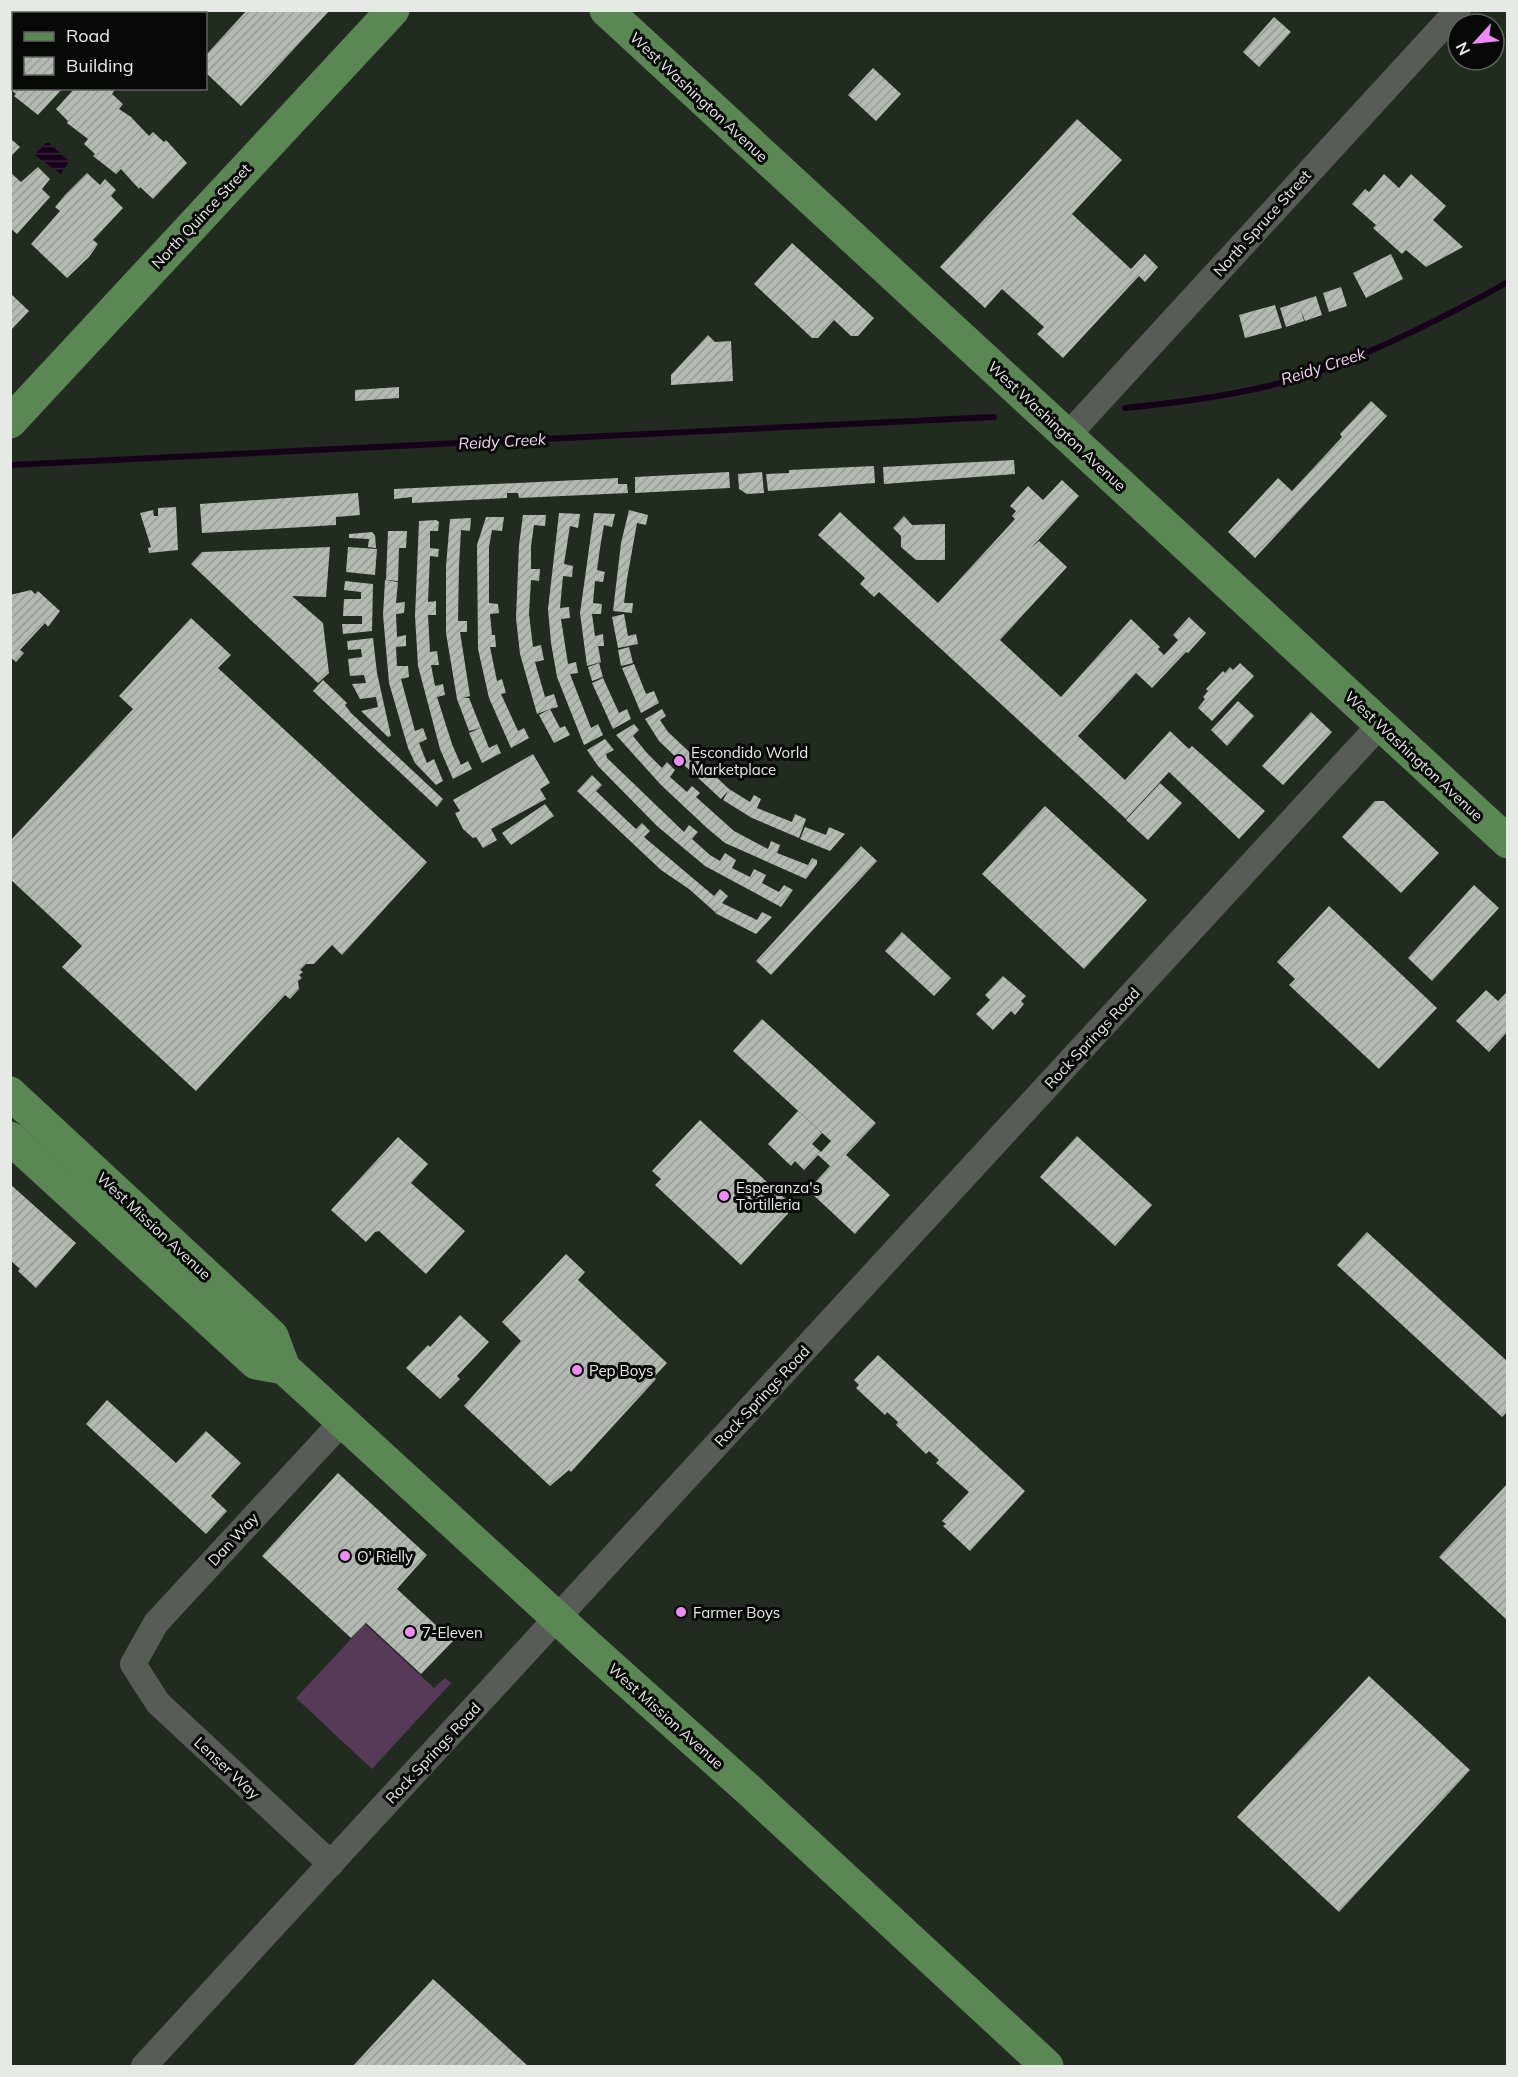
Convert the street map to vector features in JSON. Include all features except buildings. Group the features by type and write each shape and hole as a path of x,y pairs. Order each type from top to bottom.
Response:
{"main road":[{"name":"North Quince Street","path":"10,422 393,10"},
{"name":"West Washington Avenue","path":"606,10 1508,842"},
{"name":"West Mission Avenue","path":"10,1093 273,1336 284,1368 556,1618 750,1791 1047,2067"},
{"path":"10,1138 256,1363 284,1368"}],"street":[{"name":"North Spruce Street","path":"1067,436 1458,10"},
{"name":"Rock Springs Road","path":"144,2067 1380,725"},
{"name":"Dan Way","path":"133,1664 156,1623 344,1422"},
{"name":"Lenser Way","path":"133,1664 158,1703 331,1864"}],"shaded area":[{"path":"10,11 1507,11 1507,2066 11,2066"},
{"path":"46,143 49,143 69,161 61,174 36,156 36,153"},
{"path":"365,1624 434,1688 445,1678 451,1683 372,1769 296,1698"}],"waterway":[{"name":"Reidy Creek","path":"1125,408 1252,390 1302,377 1396,340 1508,282"},
{"name":"Reidy Creek","path":"10,465 994,417"}],"place":[{"name":"Escondido World Marketplace","path":"679,761"},
{"name":"Esperanza's Tortilleria","path":"724,1196"},
{"name":"Pep Boys","path":"577,1370"},
{"name":"O' Rielly","path":"345,1556"},
{"name":"Farmer Boys","path":"681,1612"},
{"name":"7-Eleven","path":"410,1632"}]}
